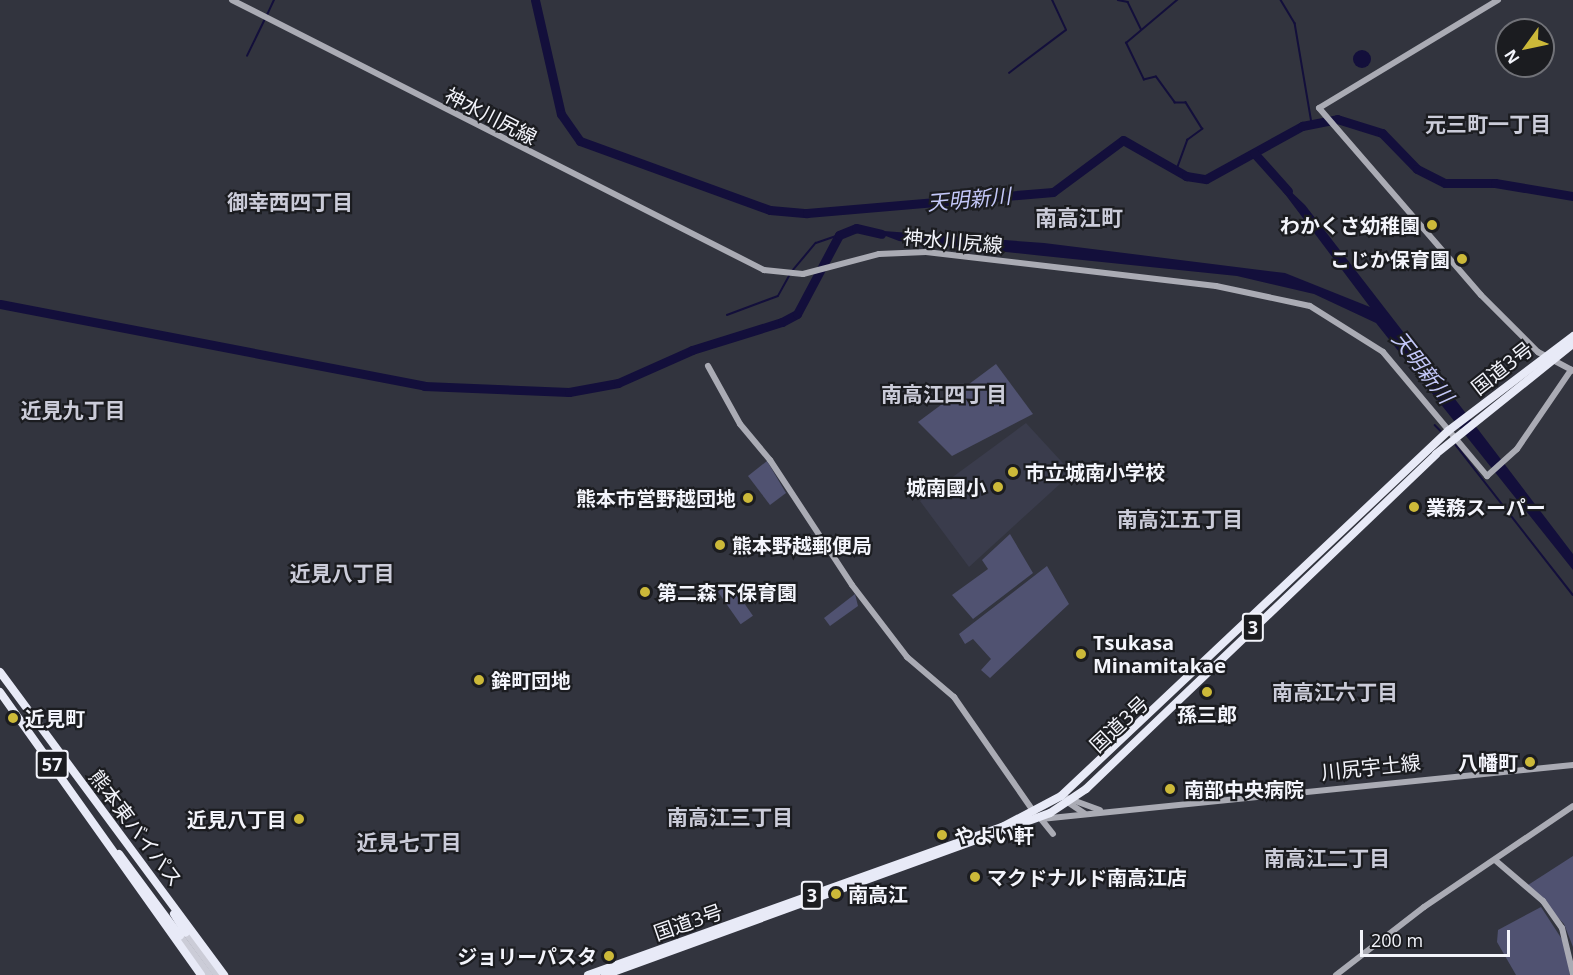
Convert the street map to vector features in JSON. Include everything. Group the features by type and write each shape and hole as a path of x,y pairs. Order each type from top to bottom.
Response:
{"highway":[{"name":"国道3号","path":"588,975 1034,812 1086,789 1458,431 1468,415 1544,355 1573,336"},
{"name":"国道3号","path":"605,975 1041,819 1448,431 1458,431 1474,422 1573,344"},
{"name":"熊本東バイパス","path":"0,672 224,975"},
{"name":"熊本東バイパス","path":"0,692 201,975"},
{"path":"81,783 183,934"},
{"path":"104,837 183,934"}],"main road":[{"name":"神水川尻線","path":"232,0 736,259 764,270 803,274 834,268 879,254 926,252 1290,299 1329,314 1383,351 1448,431"},
{"path":"1458,431 1487,476 1502,462 1572,371 1544,355 1436,247 1319,108 1498,0"},
{"path":"708,366 740,424 771,460 852,585 907,657 954,696 1034,812"},
{"name":"川尻宇土線","path":"1041,819 1101,810 1573,765"},
{"path":"1086,789 1089,802 1101,810"},
{"path":"1066,797 1085,813"},
{"name":"川尻宇土線","path":"1066,797 1101,810"},
{"path":"1336,975 1573,806"},
{"path":"1041,819 1053,834"},
{"path":"1495,860 1543,901 1562,928 1573,974"},
{"path":"183,934 209,975"},
{"path":"183,934 216,975"}],"shaded area":[{"path":"996,364 1033,414 952,456 918,422"},
{"name":"城南國小","path":"1026,423 1072,473 969,567 920,501"},
{"path":"767,461 786,493 770,505 748,476"},
{"path":"1010,534 1033,573 973,619 952,595 988,569 982,560"},
{"path":"1047,566 1069,604 990,678 981,670 991,659 973,639 965,644 959,634"},
{"path":"730,583 753,616 741,624 718,592"},
{"path":"855,594 858,606 830,626 824,618"},
{"path":"1573,856 1573,947 1564,924 1528,885"},
{"path":"1541,907 1565,944 1570,975 1516,975 1497,942 1498,930"}],"water":[{"path":"1362,50 1368,53 1371,59 1368,65 1362,68 1356,65 1353,59 1356,53"},
{"path":"1263,165 1305,205 1445,386 1573,554 1573,570 1376,323 1314,294 1237,276 899,241 870,230 1044,243 1285,273 1370,307"}],"waterway":[{"path":"267,15 274,0"},
{"name":"天明新川","path":"535,0 561,114 580,141 770,210 807,213 1053,192 1123,140 1186,176 1206,179 1302,126 1337,119 1382,133 1417,169 1445,183 1495,183 1573,196"},
{"path":"1009,73 1066,30 1052,0"},
{"path":"1118,0 1128,2 1141,29"},
{"path":"1176,171 1187,140 1202,129 1186,103 1175,103 1156,77 1144,80 1126,43 1177,0"},
{"path":"1281,0 1295,23 1312,123"},
{"path":"247,56 265,19"},
{"name":"天明新川","path":"1254,153 1288,191"},
{"path":"0,304 424,386 569,392 618,383 692,350 782,322 797,314 839,235 856,228 881,234"},
{"path":"793,270 816,243 839,235"},
{"path":"727,315 778,296 789,276"},
{"path":"1435,425 1441,431"},
{"path":"1456,445 1573,595"}],"place":[{"name":"わかくさ幼稚園","path":"1432,225"},
{"name":"こじか保育園","path":"1462,259"},
{"name":"市立城南小学校","path":"1013,472"},
{"name":"城南國小","path":"998,487"},
{"name":"熊本市営野越団地","path":"748,498"},
{"name":"業務スーパー","path":"1414,507"},
{"name":"熊本野越郵便局","path":"720,545"},
{"name":"第二森下保育園","path":"645,592"},
{"name":"Tsukasa Minamitakae","path":"1081,654"},
{"name":"鉾町団地","path":"479,680"},
{"name":"孫三郎","path":"1207,692"},
{"name":"近見町","path":"13,718"},
{"name":"八幡町","path":"1530,762"},
{"name":"南部中央病院","path":"1170,789"},
{"name":"近見八丁目","path":"299,819"},
{"name":"やよい軒","path":"942,835"},
{"name":"マクドナルド南高江店","path":"975,877"},
{"name":"南高江","path":"836,894"},
{"name":"ジョリーパスタ","path":"609,956"}],"district":[{"name":"元三町一丁目","path":"1488,124"},
{"name":"御幸西四丁目","path":"290,202"},
{"name":"南高江町","path":"1079,218"},
{"name":"南高江四丁目","path":"944,394"},
{"name":"近見九丁目","path":"73,410"},
{"name":"南高江五丁目","path":"1180,519"},
{"name":"近見八丁目","path":"342,573"},
{"name":"南高江六丁目","path":"1335,692"},
{"name":"南高江三丁目","path":"730,817"},
{"name":"近見七丁目","path":"409,842"},
{"name":"南高江二丁目","path":"1327,858"}]}
